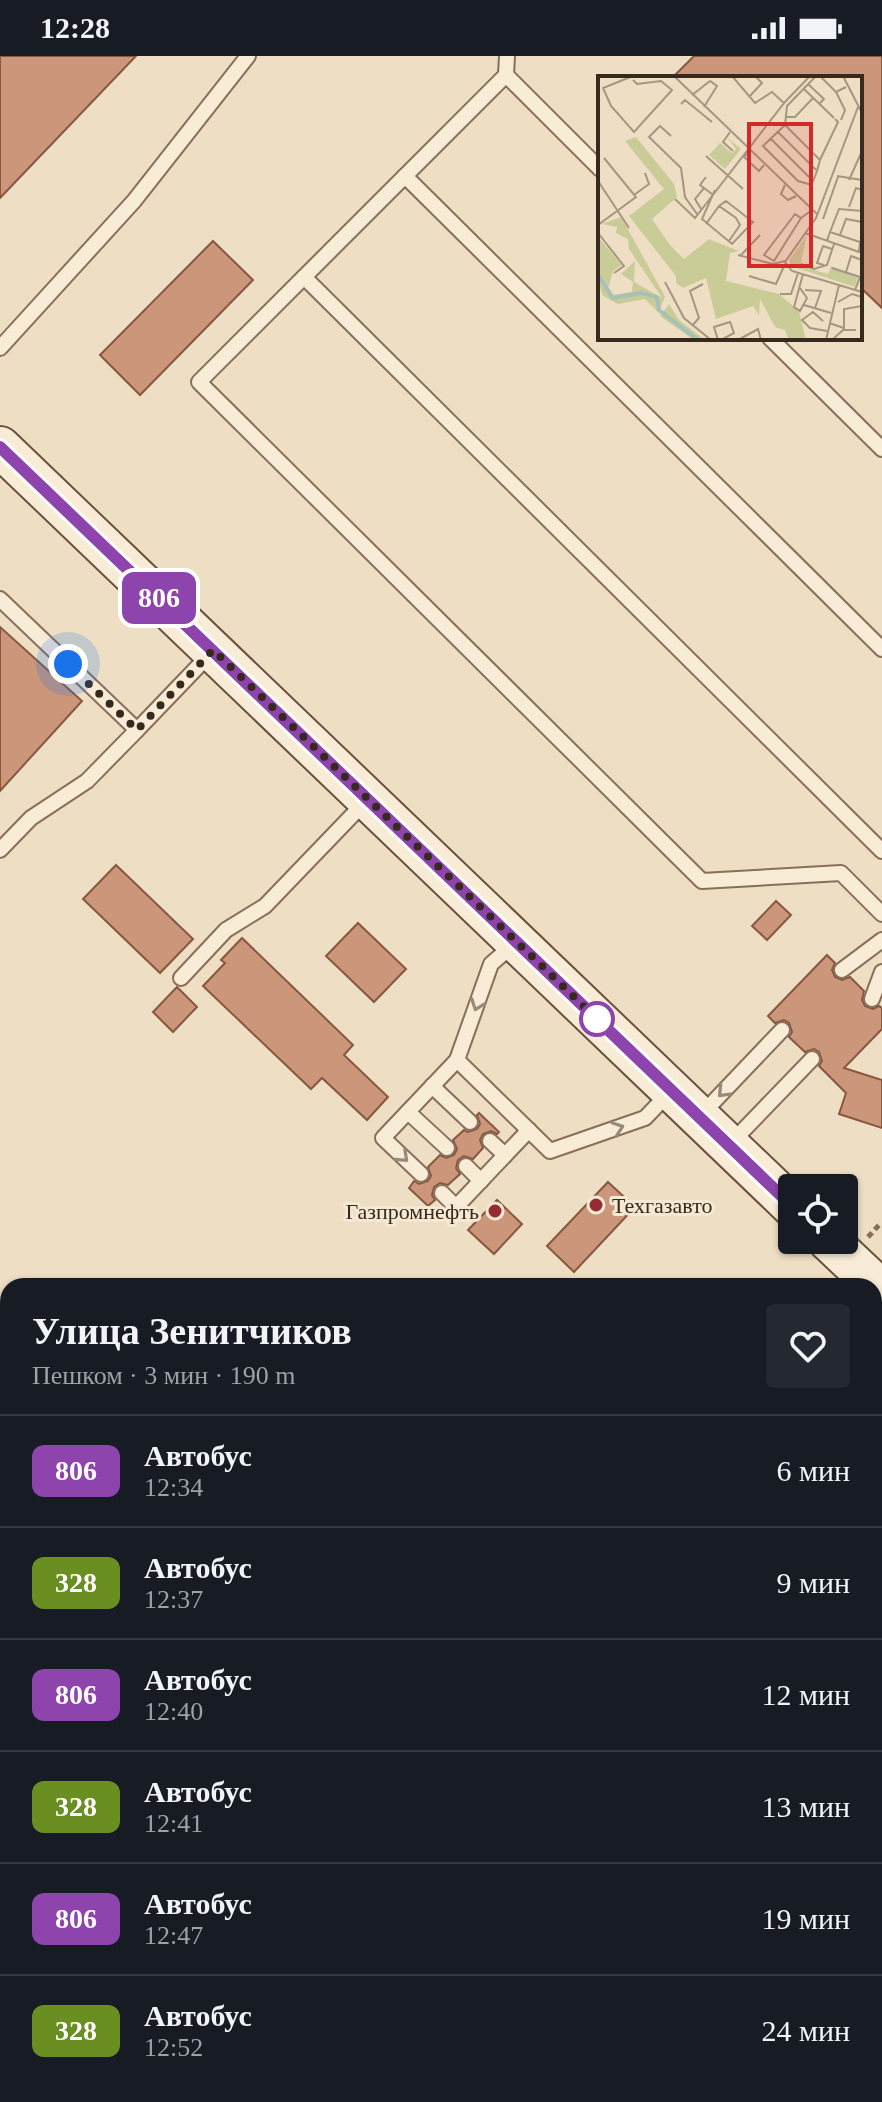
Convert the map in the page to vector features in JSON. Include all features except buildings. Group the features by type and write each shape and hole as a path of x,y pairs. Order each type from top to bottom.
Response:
{"street":[{"path":"2,452 213,650 778,1193"},
{"path":"843,1254 868,1278"}],"lane":[{"path":"0,348 134,201 248,56"},
{"path":"507,56 506,75 199,382 702,881 841,873 882,914"},
{"path":"506,75 598,167"},
{"path":"405,176 882,649"},
{"path":"304,277 882,851"},
{"path":"772,340 882,449"},
{"path":"0,599 137,730"},
{"path":"0,850 31,818 87,781 213,650"},
{"path":"181,978 226,930 265,906 368,798"},
{"path":"842,970 882,940"},
{"path":"421,1174 383,1138 457,1060 491,964 517,941"},
{"path":"872,999 882,972"},
{"path":"457,1060 550,1151 685,1104 782,1030"},
{"path":"729,1146 812,1059"},
{"path":"432,1086 470,1122"},
{"path":"408,1112 447,1148"},
{"path":"442,1193 456,1207 529,1130"},
{"path":"490,1141 505,1155"},
{"path":"466,1166 481,1181"}],"path":[{"path":"868,1238 880,1224"}],"bus line":[{"name":"806","path":"0,447 778,1193"}],"place":[{"name":"Техгазавто","path":"596,1205"},
{"name":"Газпромнефть","path":"495,1211"}],"route":[{"path":"68,664 137,730 213,650 597,1019"}]}
